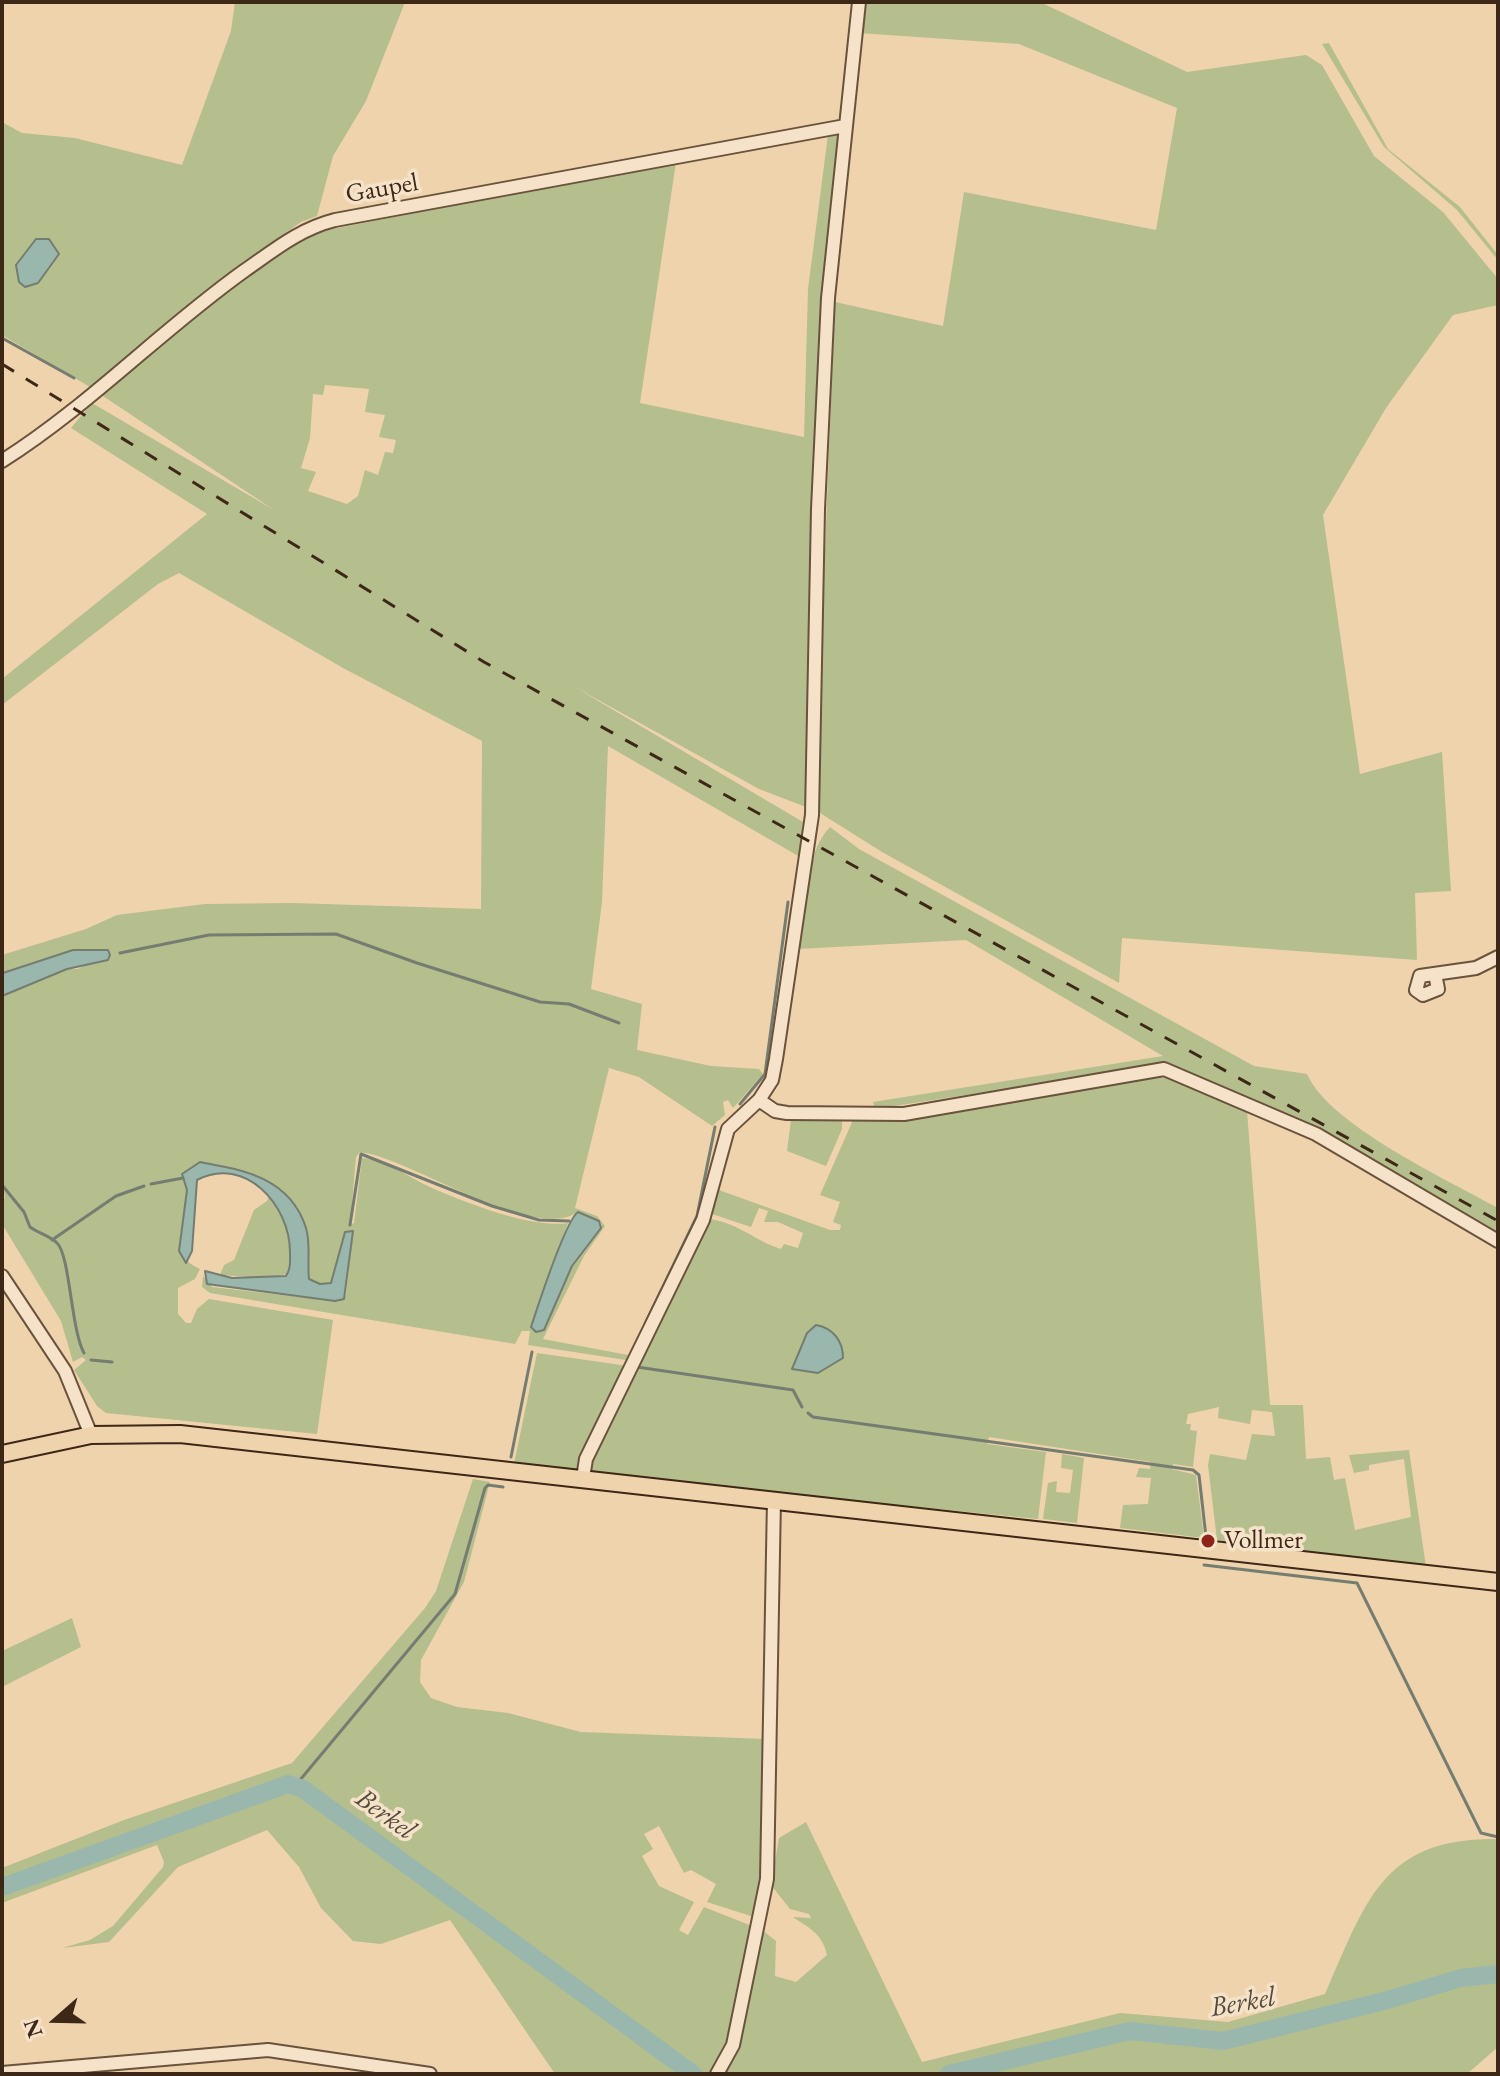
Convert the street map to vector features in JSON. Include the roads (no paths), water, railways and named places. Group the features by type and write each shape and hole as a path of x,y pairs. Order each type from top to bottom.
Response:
{"main road":[{"path":"2,1454 91,1435 180,1434 1498,1582"}],"street":[{"path":"583,1478 586,1459 703,1220 728,1129 759,1100 772,1080 776,1059 812,815 818,509 827,328 859,2"},
{"name":"Gaupel","path":"2,461 63,419 125,363 212,294 302,230 335,220 845,126"},
{"path":"1435,974 1476,968 1498,957"},
{"path":"759,1100 775,1111 787,1113 904,1114 1164,1069 1316,1134 1498,1241"},
{"path":"2,1276 65,1371 91,1435"},
{"path":"717,2074 733,2045 767,1879 774,1499"},
{"path":"2,2073 268,2050 430,2074"}],"water":[{"path":"36,239 49,239 59,254 38,283 25,287 19,282 16,265"},
{"path":"73,950 108,950 110,955 108,960 67,969 2,996 3,973"},
{"path":"200,1162 264,1179 289,1198 306,1228 309,1279 320,1284 331,1283 345,1232 353,1231 344,1299 335,1301 207,1284 205,1271 232,1278 286,1276 290,1252 282,1217 262,1189 248,1179 232,1174 215,1174 197,1180 192,1251 186,1263 179,1251 187,1190 182,1174"},
{"path":"578,1212 599,1221 601,1228 572,1266 544,1330 536,1332 531,1327 546,1284 566,1231"},
{"path":"816,1325 836,1336 843,1358 818,1373 792,1369 807,1333"}],"waterway":[{"path":"2,338 74,378"},
{"path":"740,1104 765,1074 788,902"},
{"path":"120,953 209,935 336,934 540,1002 569,1004 619,1023"},
{"path":"646,1322 697,1216 715,1127"},
{"path":"350,1225 361,1154 492,1206 539,1220 569,1221"},
{"path":"151,1184 183,1178"},
{"path":"2,1185 24,1212 30,1227 57,1243 61,1250 84,1353"},
{"path":"52,1240 116,1196 144,1186"},
{"path":"511,1457 532,1352"},
{"path":"91,1360 112,1362"},
{"path":"637,1367 793,1390 802,1407"},
{"path":"808,1413 813,1417 1193,1470 1199,1475 1206,1537"},
{"path":"295,1786 455,1594 485,1488 488,1485 503,1487"},
{"path":"1204,1565 1357,1583 1481,1833 1498,1837"},
{"name":"Berkel","path":"2,1887 288,1784 303,1789 693,2074"},
{"name":"Berkel","path":"949,2074 1130,2031 1223,2041 1384,2001 1461,1978 1498,1974"}],"railway":[{"path":"2,364 484,662 1498,1221"}],"place":[{"name":"Vollmer","path":"1208,1541"}]}
